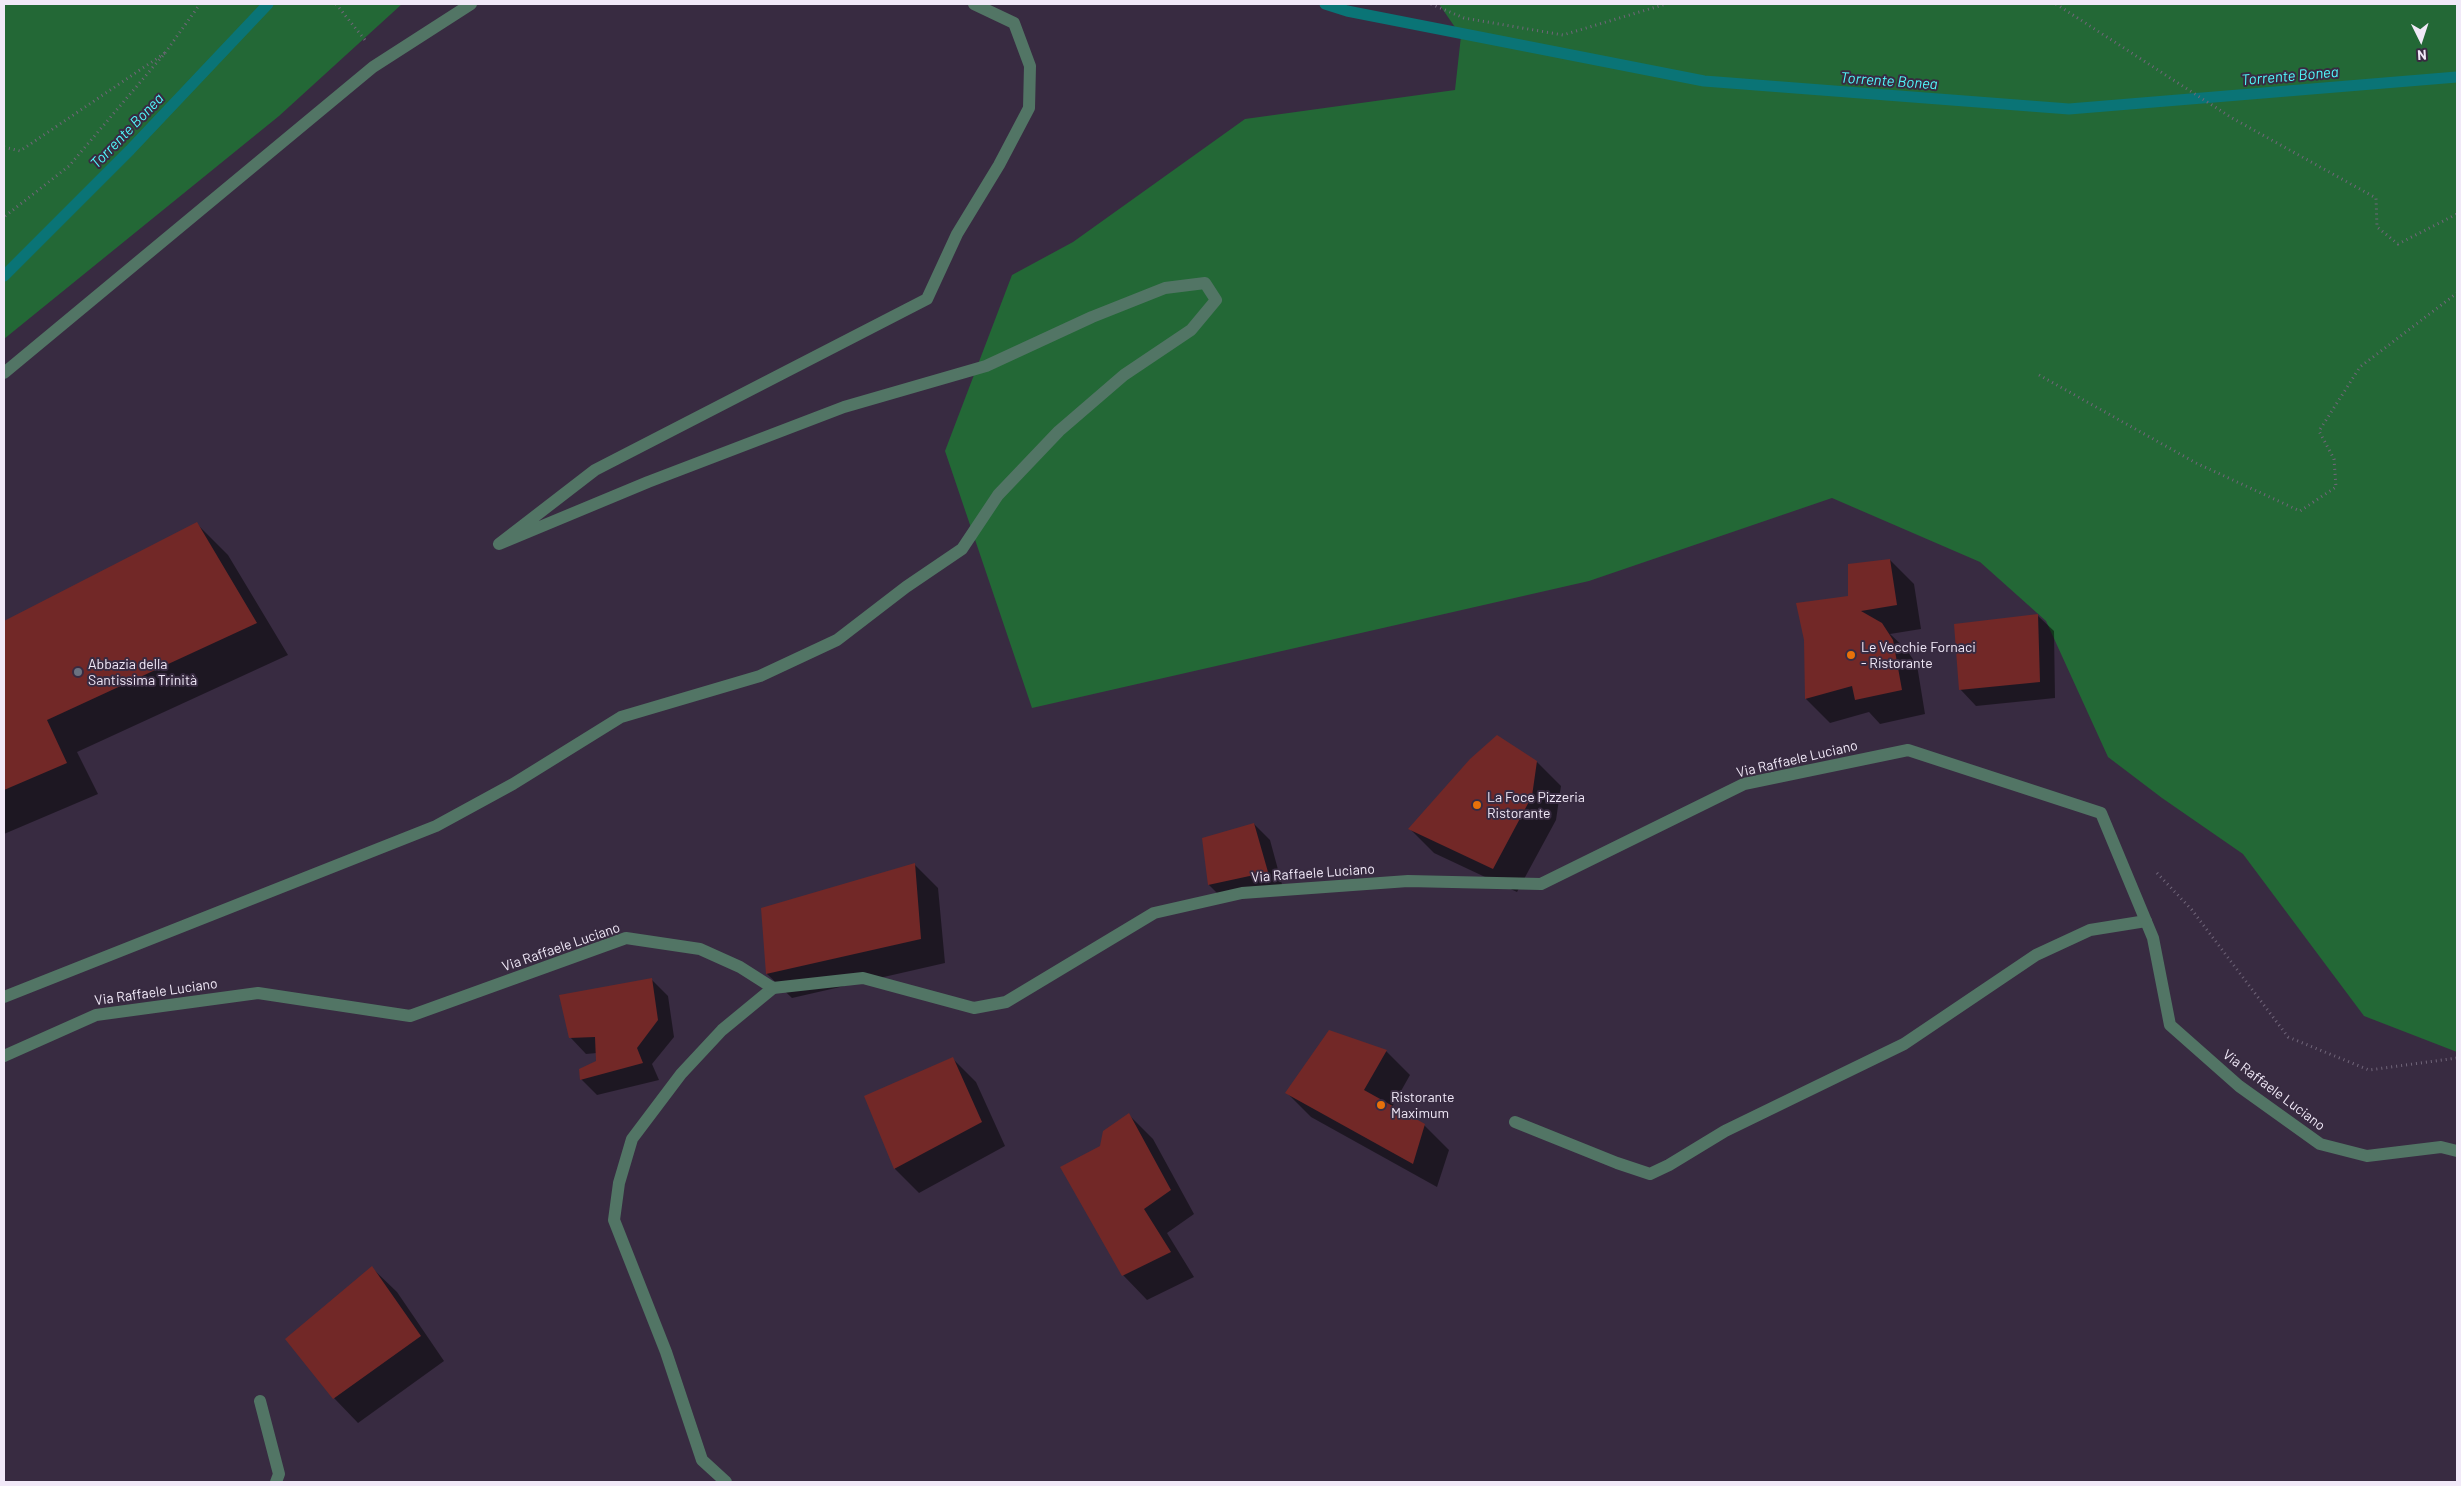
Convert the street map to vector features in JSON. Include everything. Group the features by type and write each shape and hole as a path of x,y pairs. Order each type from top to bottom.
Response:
{"street":[{"path":"4,373 384,60 470,4"},
{"path":"4,997 436,826 513,784 622,717 760,676 837,640 906,586 962,549 998,495 1059,432 1124,375 1191,330 1216,300 1205,283 1165,288 1092,317 986,366 844,407 648,482 498,544 595,470 927,299 957,234 999,165 1029,108 1030,66 1014,23 974,4"},
{"name":"Via Raffaele Luciano","path":"4,1056 96,1015 258,993 410,1016 626,938 700,949 740,967 773,988 863,978 974,1008 1006,1002 1154,913 1252,892 1408,881 1541,884 1744,784 1908,750 2101,813 2153,938 2170,1025 2239,1086 2320,1144 2366,1156 2442,1147 2457,1151"},
{"path":"1515,1122 1617,1163 1650,1174 1669,1165 1725,1131 1904,1044 2036,955 2090,930 2146,921"},
{"path":"726,1482 702,1460 666,1352 614,1220 619,1183 632,1139 681,1074 722,1030 773,988"},
{"path":"260,1401 279,1474 276,1482"}],"path":[{"path":"4,217 69,166 165,53 200,4"},
{"path":"336,4 347,20 384,60"},
{"path":"1431,4 1464,18 1563,35 1666,4"},
{"path":"2056,4 2232,118 2376,198 2377,227 2398,244 2457,214"},
{"path":"4,148 20,151 165,53"},
{"path":"2040,375 2196,463 2300,511 2336,487 2334,459 2319,431 2360,367 2457,293"},
{"path":"2153,868 2192,910 2288,1037 2370,1070 2457,1058"}],"green space":[{"path":"4,4 402,4 279,116 4,339"},
{"path":"1439,4 2457,4 2457,1052 2364,1016 2243,854 2162,798 2108,757 2046,621 1980,562 1832,498 1589,581 1032,708 945,451 1012,275 1073,242 1245,119 1455,90 1461,36"}],"building":[{"name":"Abbazia della Santissima Trinità","path":"197,522 257,623 47,720 67,763 4,790 4,621"},
{"path":"1890,559 1897,605 1861,611 1882,623 1893,640 1902,690 1855,700 1852,686 1805,699 1804,640 1796,603 1848,596 1848,564"},
{"path":"2038,614 2040,682 1959,690 1954,624"},
{"path":"1497,735 1537,761 1532,796 1493,869 1408,829 1470,759"},
{"path":"1254,823 1268,872 1208,885 1202,838"},
{"path":"915,863 921,939 766,974 761,908"},
{"path":"652,978 658,1020 637,1048 643,1063 580,1080 579,1069 596,1061 595,1037 569,1038 559,995"},
{"path":"1329,1030 1387,1050 1364,1090 1425,1124 1413,1164 1285,1093"},
{"path":"953,1057 982,1122 894,1169 864,1096"},
{"path":"1129,1113 1171,1190 1144,1209 1171,1252 1122,1276 1060,1167 1100,1146 1103,1131"},
{"path":"372,1266 421,1336 333,1399 285,1339"}],"waterway":[{"name":"Torrente Bonea","path":"4,276 130,150 268,4"},
{"name":"Torrente Bonea","path":"1325,4 1347,11 1704,81 2069,109 2457,77"}],"place":[{"name":"Le Vecchie Fornaci - Ristorante","path":"1851,655"},
{"name":"Abbazia della Santissima Trinità","path":"78,672"},
{"name":"La Foce Pizzeria Ristorante","path":"1477,805"},
{"name":"Ristorante Maximum","path":"1381,1105"}]}
